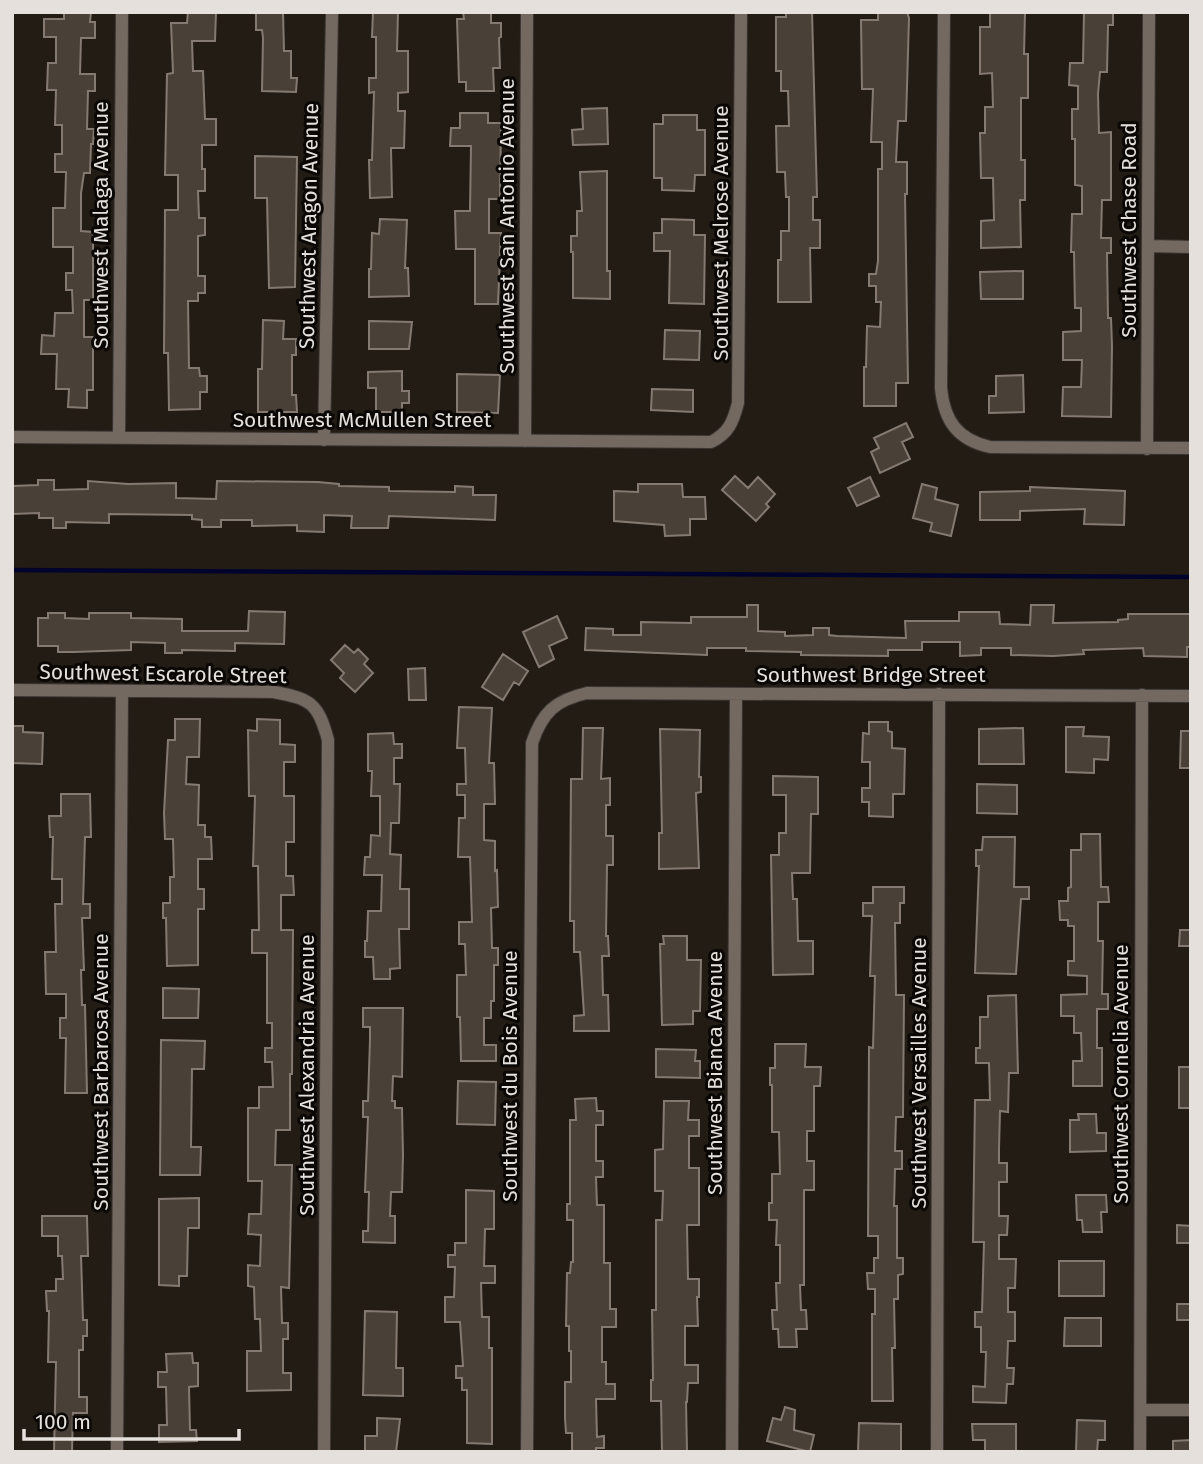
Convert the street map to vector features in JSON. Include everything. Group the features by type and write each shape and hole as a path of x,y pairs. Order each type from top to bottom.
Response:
{"street":[{"name":"Southwest Malaga Avenue","path":"119,438 122,12"},
{"name":"Southwest Aragon Avenue","path":"324,440 332,12"},
{"name":"Southwest San Antonio Avenue","path":"525,441 527,12"},
{"name":"Southwest Melrose Avenue","path":"711,442 731,426 738,403 740,12"},
{"path":"944,12 941,388 942,404 953,428 975,444 990,447 1191,448"},
{"name":"Southwest Chase Road","path":"1147,449 1149,12"},
{"path":"1149,246 1191,247"},
{"name":"Southwest McMullen Street","path":"12,437 711,442"},
{"name":"Southwest Escarole Street","path":"12,690 274,692 298,696 310,703"},
{"name":"Southwest Barbarosa Avenue","path":"117,1452 122,692"},
{"name":"Southwest Bridge Street","path":"554,706 569,697 587,694 1191,696"},
{"name":"Southwest Bianca Avenue","path":"732,1452 736,694"},
{"name":"Southwest Versailles Avenue","path":"937,1452 939,694"},
{"name":"Southwest Cornelia Avenue","path":"1140,1452 1142,695"},
{"name":"Southwest Alexandria Avenue","path":"310,703 322,718 328,740 324,1452"},
{"name":"Southwest du Bois Avenue","path":"527,1452 532,743 539,723 554,706"},
{"path":"1140,1410 1191,1410"}],"building":[{"path":"64,12 91,12 90,22 95,22 95,38 81,38 80,74 95,74 95,91 88,91 87,129 94,129 90,173 84,173 81,193 81,231 93,232 93,300 84,300 84,337 93,337 93,390 87,390 87,408 68,407 69,389 56,389 57,354 41,354 42,335 54,336 55,313 73,313 72,290 66,290 66,273 73,273 73,247 53,247 53,208 65,208 66,172 55,172 55,154 62,154 62,125 55,125 56,90 47,90 48,63 56,63 56,37 44,37 44,19 64,19"},
{"path":"188,12 216,12 215,41 192,41 193,71 203,71 205,119 216,119 216,145 202,145 205,191 198,191 199,218 205,218 205,235 198,236 198,276 205,276 205,293 198,293 198,301 188,301 189,368 199,368 200,376 207,376 207,392 200,392 200,409 169,410 168,353 164,353 165,210 178,210 178,175 165,175 167,74 173,73 171,23 187,23"},
{"path":"256,12 283,12 284,51 291,51 291,78 297,78 296,92 262,91 263,38 262,30 256,30"},
{"path":"373,12 398,12 397,51 408,51 408,92 398,93 398,111 405,111 404,148 391,148 392,197 370,198 369,160 372,160 374,92 369,93 369,78 376,78 376,37 372,37"},
{"path":"463,12 491,12 491,23 501,23 500,68 493,68 494,91 466,91 466,82 459,82 457,19 464,19"},
{"path":"786,12 812,12 817,197 813,197 813,220 820,220 820,248 810,248 811,302 778,302 781,231 789,231 789,197 786,197 785,172 777,172 776,126 789,126 788,91 781,91 781,71 776,71 776,17 786,17"},
{"path":"878,12 907,12 909,18 906,121 898,121 896,162 907,162 905,194 908,383 896,383 896,406 864,406 867,326 880,327 881,302 876,302 876,286 869,286 869,274 876,274 878,261 878,169 882,169 882,142 871,142 873,89 862,89 861,20 878,20"},
{"path":"990,12 1025,12 1024,54 1028,54 1028,98 1021,98 1021,160 1025,160 1025,200 1020,200 1021,247 981,248 981,221 994,220 993,178 981,178 980,133 985,133 985,107 993,107 992,73 980,74 980,27 990,27"},
{"path":"1084,12 1113,12 1113,25 1108,25 1107,72 1100,72 1098,94 1099,133 1111,132 1111,200 1102,200 1101,238 1111,238 1111,253 1107,253 1108,318 1111,318 1112,346 1111,417 1062,416 1063,387 1081,387 1082,360 1063,360 1063,332 1081,331 1081,308 1075,308 1074,252 1071,252 1072,214 1082,214 1082,186 1075,185 1075,139 1072,139 1072,109 1078,109 1078,86 1069,85 1070,63 1083,63"},
{"path":"607,108 608,144 573,145 572,130 583,129 582,109"},
{"path":"460,113 488,113 488,123 501,123 500,199 489,199 489,233 501,233 498,304 475,304 475,249 456,249 455,211 470,211 471,146 450,146 451,128 460,128"},
{"path":"663,115 697,115 697,130 705,130 705,175 695,175 694,191 662,190 662,178 654,178 654,124 663,124"},
{"path":"255,156 297,157 295,287 269,288 267,198 255,198"},
{"path":"607,171 607,271 610,271 610,299 573,298 571,236 577,236 577,211 582,211 580,172"},
{"path":"380,219 407,220 405,268 408,268 409,296 369,297 372,233 379,234"},
{"path":"662,219 694,220 694,235 705,235 704,304 669,303 670,251 654,251 654,233 662,233"},
{"path":"1023,271 1023,299 981,299 980,272"},
{"path":"263,320 284,321 283,339 296,339 296,355 292,355 292,395 296,395 297,412 258,412 258,369 262,369"},
{"path":"369,321 412,322 409,349 369,349"},
{"path":"665,330 700,331 699,360 664,359"},
{"path":"402,371 402,391 409,391 409,403 402,403 402,412 376,412 376,388 368,388 368,372"},
{"path":"457,374 500,375 498,413 457,412"},
{"path":"1023,375 1024,412 989,413 989,396 996,396 996,376"},
{"path":"652,389 693,390 693,412 651,410"},
{"path":"906,423 913,437 902,442 910,459 880,473 871,452 879,448 874,438"},
{"path":"735,476 748,488 758,477 775,494 766,504 769,507 756,521 722,490"},
{"path":"870,477 879,496 857,506 848,488"},
{"path":"38,480 54,480 54,490 88,489 88,481 176,483 176,498 216,499 217,481 318,482 339,486 389,487 389,491 455,492 455,486 473,487 473,495 496,495 495,520 389,516 388,528 351,528 352,516 324,515 324,532 297,531 297,525 252,526 252,520 221,520 221,527 202,527 202,520 192,519 192,515 109,514 109,523 66,522 66,528 53,528 53,518 39,518 39,513 12,514 12,486 38,485"},
{"path":"638,484 682,484 683,497 705,497 706,519 690,519 690,535 665,536 664,525 614,521 614,491 638,492"},
{"path":"922,484 937,488 935,499 958,505 951,536 930,531 932,523 913,518"},
{"path":"1030,487 1125,491 1124,525 1084,524 1085,509 1020,511 1020,520 980,520 980,492 1030,491"},
{"path":"747,605 758,605 758,631 785,632 785,636 813,635 813,628 829,628 829,635 906,638 905,621 959,621 959,612 999,612 1000,624 1030,625 1031,605 1054,605 1053,623 1118,622 1128,619 1128,614 1191,614 1191,647 1187,647 1187,657 1144,656 1143,648 1083,650 1084,654 1053,656 1011,655 1011,648 981,648 981,655 960,656 960,642 922,642 922,650 888,650 888,656 801,655 801,652 746,651 746,648 707,648 707,655 585,650 586,628 613,629 613,635 641,635 641,622 691,623 691,617 747,617"},
{"path":"249,611 285,612 284,644 235,643 235,651 182,650 182,653 165,653 165,643 131,642 131,650 74,652 58,652 58,646 38,646 38,618 48,618 48,613 65,613 65,618 89,619 89,613 131,613 131,618 182,619 182,631 248,631"},
{"path":"557,616 567,638 549,646 554,659 539,667 523,632"},
{"path":"345,645 354,653 358,649 368,659 364,664 373,673 355,692 340,678 344,673 331,660"},
{"path":"503,654 528,671 519,685 514,682 503,700 482,687"},
{"path":"425,668 426,700 409,700 408,669"},
{"path":"459,707 492,708 489,763 494,763 495,804 484,804 484,840 495,841 498,907 491,908 492,948 498,948 498,965 494,965 491,1018 484,1018 484,1045 496,1045 496,1061 461,1061 457,975 466,975 465,944 459,944 459,922 472,922 470,857 458,857 459,818 465,818 465,795 457,795 457,784 466,784 465,748 457,748"},
{"path":"175,719 200,719 199,757 187,757 186,784 199,785 198,825 205,825 205,837 211,837 212,859 198,859 198,889 204,889 204,909 198,909 198,965 167,966 163,903 170,903 170,877 174,877 173,839 165,839 164,813 168,740 175,740"},
{"path":"257,719 280,720 280,744 295,745 295,762 284,762 284,796 294,796 294,842 286,842 286,876 293,876 294,895 281,895 281,930 293,930 290,1130 276,1130 275,1165 292,1165 289,1288 281,1287 282,1323 288,1323 288,1339 283,1339 283,1373 291,1373 291,1390 247,1391 247,1351 261,1351 260,1319 255,1319 254,1287 248,1286 248,1265 260,1266 261,1235 248,1234 249,1214 261,1214 262,1181 248,1181 248,1108 259,1108 259,1087 273,1087 272,1062 265,1062 265,1048 272,1048 272,1023 267,1023 267,953 252,953 252,930 259,930 258,866 253,866 255,796 249,796 248,730 257,731"},
{"path":"869,722 888,722 888,731 892,732 892,748 905,749 904,794 893,794 893,817 869,816 869,802 862,802 862,788 870,788 870,762 862,762 863,733 869,734"},
{"path":"12,726 23,726 23,732 43,733 42,764 12,763"},
{"path":"1066,727 1084,727 1083,736 1109,737 1108,760 1094,759 1094,773 1066,772"},
{"path":"583,728 603,728 601,779 610,778 610,805 606,805 606,836 613,836 613,865 607,865 606,936 609,956 602,956 603,995 608,995 609,1031 574,1031 574,1016 584,1015 580,952 574,952 574,921 570,921 571,779 582,779"},
{"path":"1023,728 1024,764 979,764 979,729"},
{"path":"660,729 700,730 701,792 696,793 699,868 659,869 659,833 662,833"},
{"path":"1181,731 1191,731 1191,768 1180,768"},
{"path":"393,733 394,744 402,744 402,758 394,758 394,784 400,784 399,823 391,823 390,854 401,855 400,889 409,889 409,929 399,929 400,968 390,969 390,979 374,979 373,957 365,957 365,941 368,911 381,911 382,875 364,875 365,857 370,857 371,835 380,836 380,796 371,796 372,771 368,771 368,734"},
{"path":"773,776 818,777 818,814 811,814 810,873 792,873 793,899 797,899 798,941 813,941 813,974 773,975 771,855 779,855 779,833 786,833 786,795 773,795"},
{"path":"977,784 1017,785 1017,814 977,813"},
{"path":"61,794 90,794 91,837 85,837 83,904 90,904 90,918 82,918 84,970 81,970 82,1005 85,1005 87,1093 65,1093 66,1038 60,1038 60,1018 66,1018 66,994 46,994 45,952 56,952 55,904 62,904 62,879 52,879 53,837 50,837 49,816 61,816"},
{"path":"1081,834 1100,834 1101,887 1108,887 1109,902 1098,902 1098,941 1103,941 1102,994 1108,994 1108,1009 1097,1009 1097,1048 1102,1048 1102,1086 1073,1086 1073,1061 1082,1061 1081,1033 1074,1033 1074,1016 1061,1016 1061,995 1087,994 1087,976 1068,975 1068,961 1074,961 1074,926 1068,926 1068,920 1060,920 1059,901 1068,901 1068,888 1071,887 1071,850 1081,850"},
{"path":"983,837 1015,837 1014,887 1029,887 1029,899 1021,899 1016,974 975,973 979,866 976,866 976,850 982,850"},
{"path":"873,887 904,887 904,903 900,903 900,923 895,923 896,995 904,995 903,1117 896,1117 895,1151 902,1151 902,1169 895,1169 894,1206 897,1206 897,1258 903,1258 903,1274 898,1275 898,1299 894,1299 893,1401 872,1401 872,1314 875,1314 875,1289 868,1289 867,1273 874,1273 874,1258 878,1258 878,1236 868,1236 869,1047 873,1048 875,976 870,976 872,916 863,916 863,903 873,903"},
{"path":"1180,930 1191,930 1191,946 1179,946"},
{"path":"663,936 687,936 687,960 701,960 700,1011 693,1011 693,1024 662,1025 660,944 664,944"},
{"path":"163,988 199,989 198,1018 163,1018"},
{"path":"1016,995 1018,1073 1009,1073 1008,1112 1000,1111 999,1149 999,1163 1007,1163 1007,1182 999,1182 999,1216 1008,1216 1007,1235 999,1235 999,1259 1016,1259 1015,1288 1008,1288 1008,1312 1015,1312 1015,1341 1008,1341 1007,1368 1014,1368 1013,1384 1007,1384 1006,1403 973,1402 973,1386 985,1387 986,1352 981,1352 981,1327 975,1327 975,1312 982,1312 984,1242 973,1242 975,1100 990,1100 989,1063 976,1063 976,1048 980,1048 980,1017 988,1017 988,996"},
{"path":"363,1008 403,1008 402,1077 393,1076 392,1101 395,1101 395,1108 402,1108 403,1155 402,1192 391,1192 390,1216 395,1216 395,1243 363,1242 363,1231 368,1231 369,1192 365,1192 368,1117 363,1117 363,1101 368,1101 370,1027 363,1027"},
{"path":"161,1040 205,1041 204,1069 192,1069 191,1147 201,1147 200,1175 160,1175"},
{"path":"775,1044 806,1044 805,1067 821,1067 820,1086 814,1086 814,1131 807,1131 807,1161 814,1161 814,1190 804,1190 804,1285 800,1285 801,1310 806,1310 807,1329 796,1329 797,1347 779,1347 778,1329 773,1329 772,1310 777,1310 776,1283 780,1283 780,1245 776,1245 777,1220 769,1220 772,1174 780,1174 779,1132 772,1132 770,1085 770,1068 775,1068"},
{"path":"656,1049 696,1050 695,1061 700,1061 700,1078 656,1077"},
{"path":"1179,1067 1191,1067 1191,1108 1179,1108"},
{"path":"458,1081 496,1082 495,1125 457,1124"},
{"path":"596,1098 597,1111 603,1111 603,1125 596,1125 596,1161 603,1161 603,1177 596,1177 597,1205 604,1205 604,1263 610,1263 610,1309 616,1309 616,1327 602,1327 602,1362 606,1362 606,1384 615,1384 615,1399 596,1399 597,1437 604,1436 604,1448 596,1448 596,1452 572,1452 572,1433 566,1433 565,1418 565,1382 571,1382 569,1326 566,1326 567,1273 570,1273 573,1262 573,1220 567,1220 567,1204 570,1204 570,1120 576,1120 575,1099"},
{"path":"664,1101 689,1101 688,1120 699,1120 699,1136 689,1136 689,1168 699,1168 699,1225 687,1225 688,1279 699,1279 699,1297 698,1326 685,1326 685,1365 698,1365 698,1383 688,1383 687,1452 662,1452 661,1401 651,1401 652,1310 656,1310 656,1220 662,1220 663,1191 655,1191 655,1150 663,1149"},
{"path":"1078,1114 1096,1114 1097,1133 1106,1133 1106,1151 1070,1152 1070,1120 1079,1120"},
{"path":"466,1190 494,1191 494,1229 485,1229 484,1266 495,1266 495,1283 481,1283 482,1317 489,1317 489,1348 492,1348 492,1444 467,1443 467,1390 462,1390 462,1378 456,1378 456,1366 463,1366 460,1322 445,1322 445,1297 454,1297 455,1267 448,1267 448,1255 455,1255 455,1243 466,1243"},
{"path":"1076,1195 1106,1195 1107,1212 1101,1212 1102,1232 1083,1232 1082,1220 1077,1220"},
{"path":"199,1198 199,1228 188,1228 187,1276 179,1276 179,1286 159,1285 159,1199"},
{"path":"42,1216 87,1216 88,1256 81,1256 83,1320 87,1320 87,1336 83,1336 83,1350 79,1350 79,1397 87,1397 87,1413 73,1413 72,1452 54,1452 56,1362 48,1362 49,1311 46,1291 56,1291 56,1279 63,1279 62,1256 58,1256 58,1236 42,1236"},
{"path":"1177,1225 1191,1226 1191,1243 1177,1243"},
{"path":"1059,1261 1104,1261 1104,1296 1059,1296"},
{"path":"1177,1304 1191,1304 1191,1320 1177,1320"},
{"path":"365,1311 397,1312 396,1368 403,1368 403,1396 363,1395"},
{"path":"1065,1318 1101,1318 1101,1346 1064,1346"},
{"path":"192,1353 193,1363 198,1363 198,1386 189,1387 190,1430 196,1430 197,1441 159,1442 159,1425 167,1425 166,1387 158,1387 158,1372 167,1372 166,1354"},
{"path":"785,1407 795,1410 794,1430 814,1435 810,1452 767,1441 773,1418 781,1420"},
{"path":"377,1418 400,1419 396,1452 365,1451 365,1436 377,1436"},
{"path":"1077,1420 1105,1421 1105,1440 1098,1440 1097,1452 1076,1452"},
{"path":"859,1423 901,1424 901,1452 858,1451"},
{"path":"972,1424 1016,1424 1016,1452 985,1452 985,1440 973,1440"},
{"path":"1191,1440 1191,1452 1173,1452 1173,1441"}],"waterway":[{"path":"12,570 1191,577"}]}
